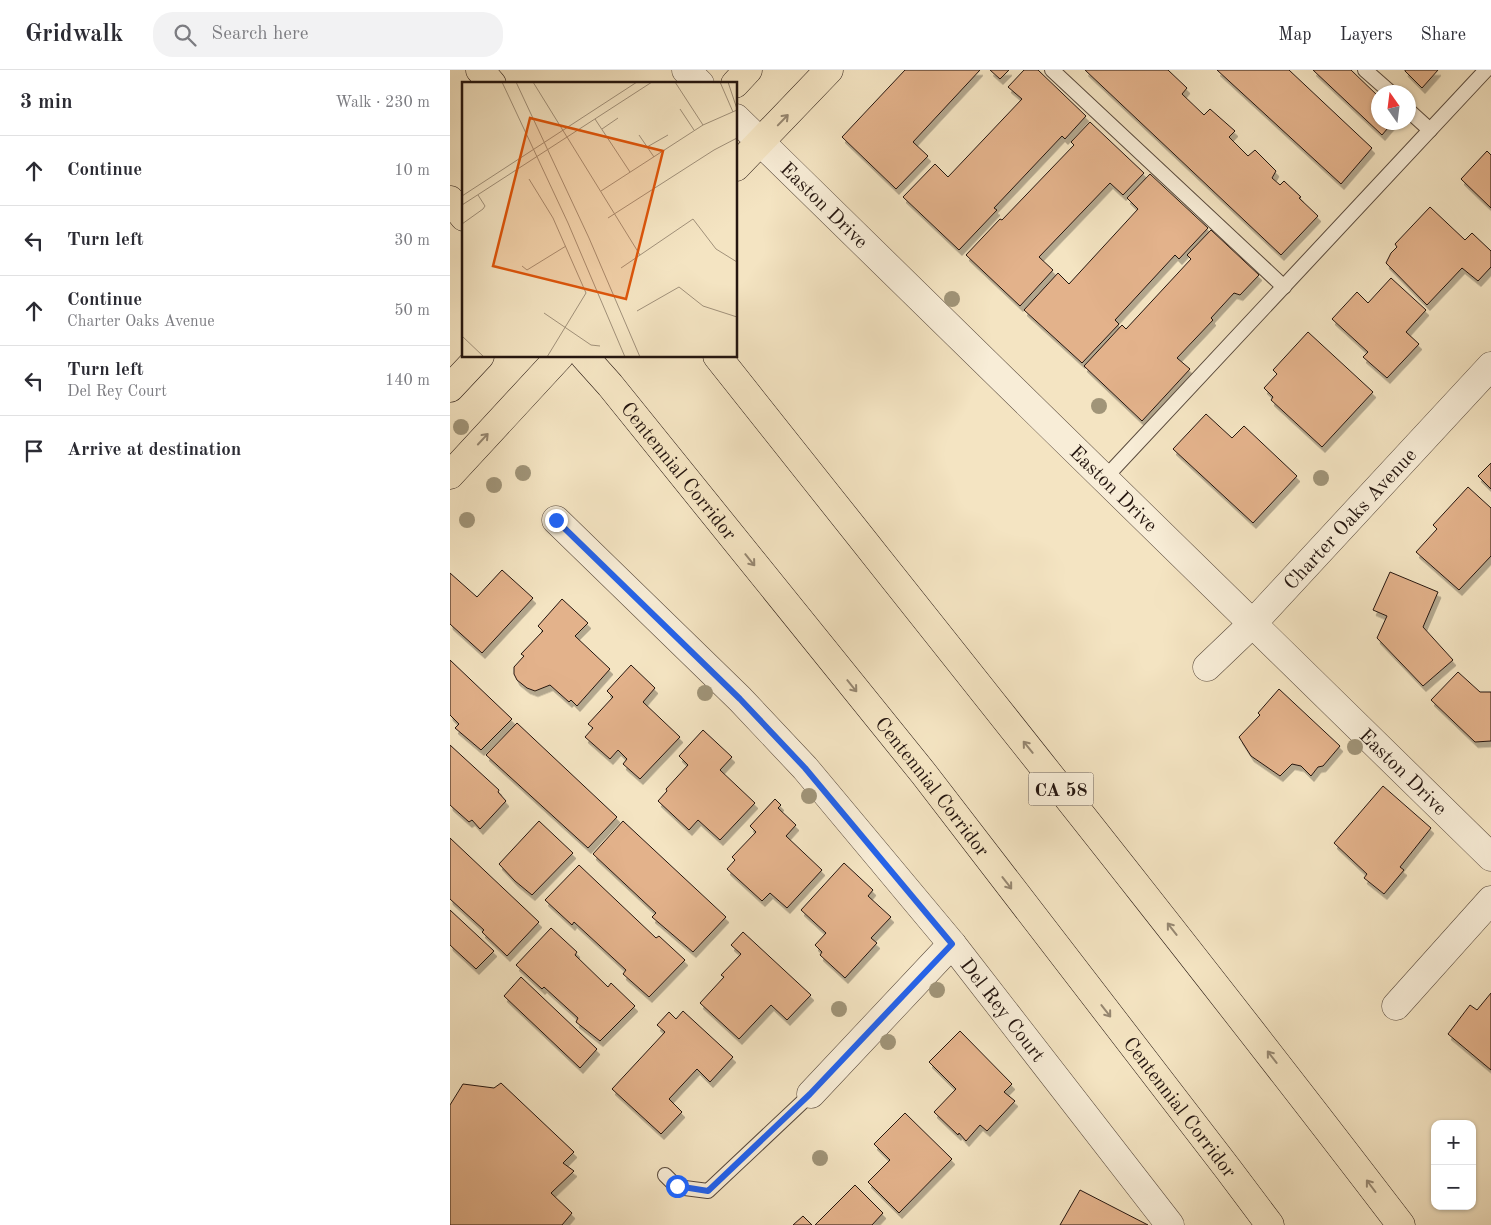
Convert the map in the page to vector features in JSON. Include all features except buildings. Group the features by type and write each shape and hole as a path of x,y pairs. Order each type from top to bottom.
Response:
{"main road":[{"path":"480,70 490,82"},
{"path":"737,82 748,70"},
{"path":"738,165 829,70"},
{"path":"450,200 462,215"},
{"path":"450,388 478,358"},
{"path":"450,475 558,358"},
{"name":"Centennial Corridor","path":"586,358 610,385 924,774 1270,1225"},
{"name":"CA 58","path":"719,358 1161,915 1401,1225"}],"street":[{"path":"686,70 698,82"},
{"name":"Easton Drive","path":"738,120 1491,857"},
{"name":"Charter Oaks Avenue","path":"1207,667 1252,624 1491,366"},
{"name":"Del Rey Court","path":"556,520 740,699 805,768 952,944 1170,1225"},
{"path":"1396,1006 1491,900"},
{"path":"810,1094 952,944"}],"lane":[{"path":"1052,70 1284,287"},
{"path":"1104,478 1486,70"},
{"path":"1368,71 1383,85"},
{"path":"1416,117 1430,130"},
{"path":"665,1175 677,1186 708,1191 810,1094"}],"route":[{"path":"556,520 740,699 805,768 952,944 810,1094 708,1191 677,1186"}]}
